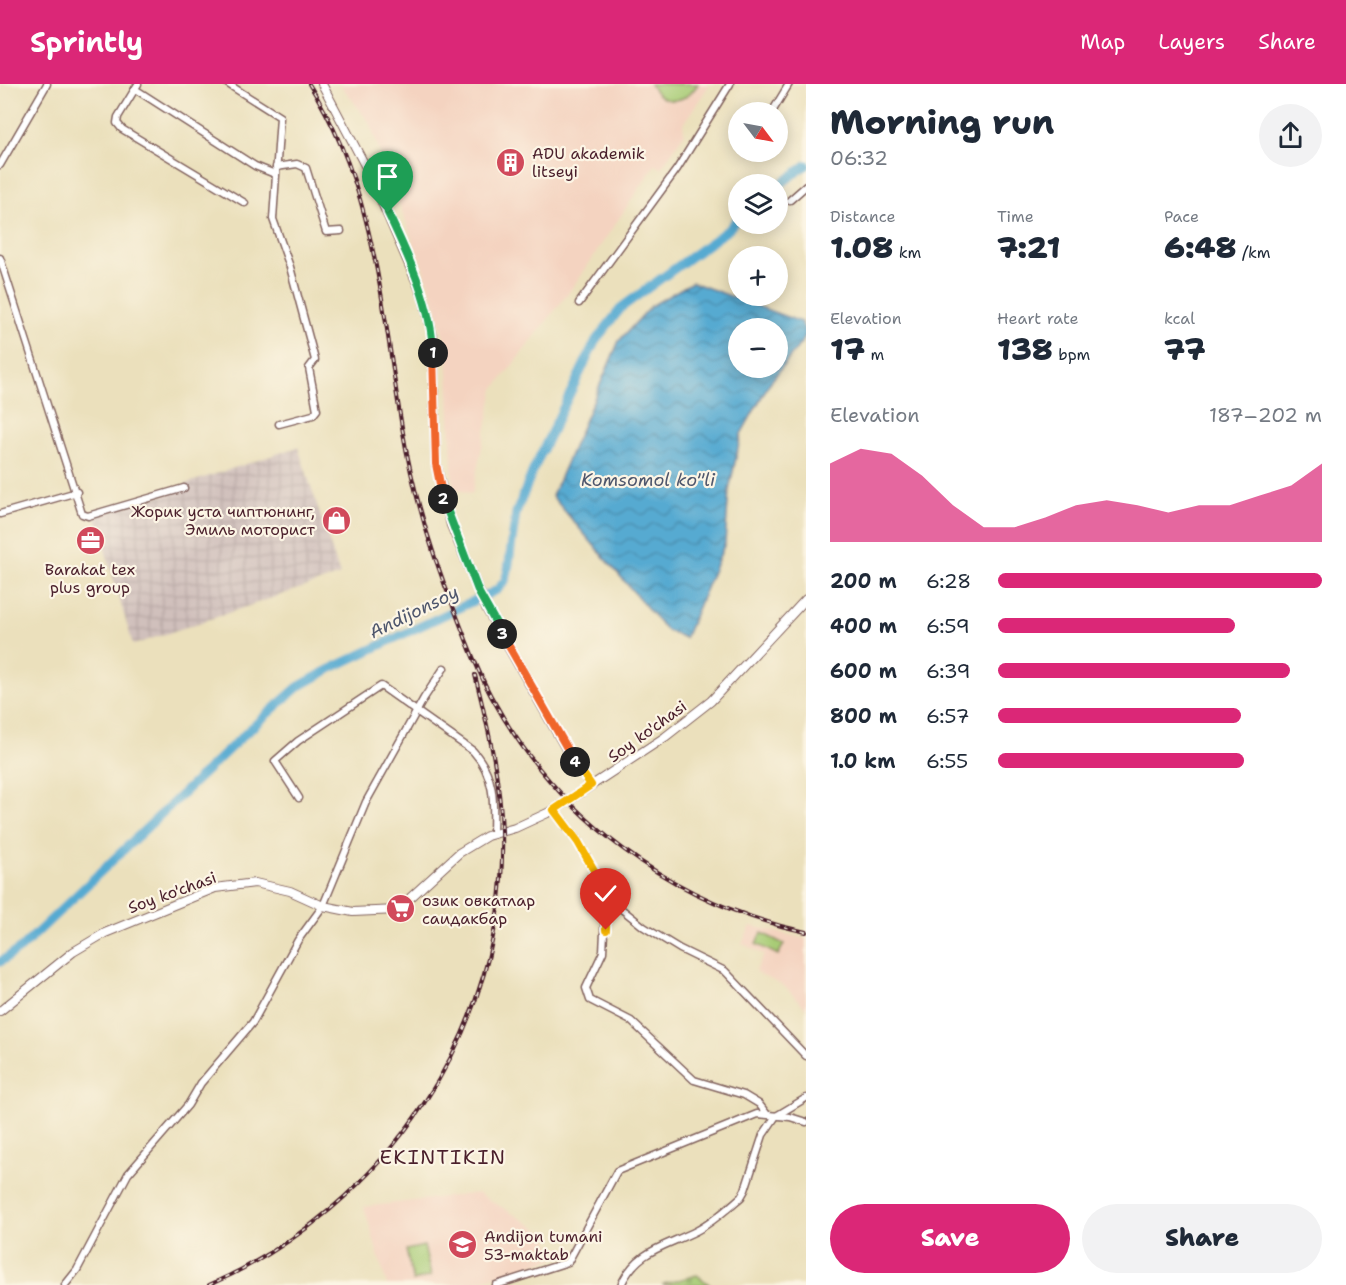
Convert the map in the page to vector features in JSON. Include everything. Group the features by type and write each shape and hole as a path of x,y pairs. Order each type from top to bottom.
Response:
{"main road":[{"path":"322,84 370,175 423,297 433,337 436,464 451,525 486,608 565,747 591,785"},
{"name":"Soy ko'chasi","path":"0,1011 73,952 105,933 215,888 255,883 290,891 323,906 353,912 397,910 459,852 493,833 515,828 554,810 665,736 711,701 806,599"}],"street":[{"path":"0,165 47,84"},
{"path":"228,84 280,117 275,170 274,227 290,267 315,360 309,368 317,410 313,415 279,424"},
{"path":"579,303 677,169 730,84"},
{"path":"778,102 789,84"},
{"path":"245,203 122,129 117,123 118,117 136,87 255,166 275,170 297,164 306,168 326,232 341,231"},
{"path":"790,200 806,186"},
{"path":"0,258 77,492 82,514 88,516 184,488"},
{"path":"0,514 58,495 77,492"},
{"path":"65,1285 77,1270 128,1174 253,1022 298,940 323,906 366,802 416,712 444,668"},
{"path":"299,798 274,764 298,741 381,686 473,751 482,761 489,771 494,798 493,833"},
{"path":"554,810 578,842 606,894 644,927 692,956 725,971 806,1056"},
{"path":"606,894 603,952 586,988 590,1000 631,1022 694,1080 744,1095 759,1104 766,1113"},
{"path":"621,1285 633,1264 641,1257 696,1231 741,1197 746,1190 764,1135 776,1116 806,1098"},
{"path":"496,1285 568,1262 617,1171 749,1117 766,1113 806,1122"}],"shaded area":[{"path":"340,84 710,84 683,124 684,134 661,168 655,165 570,291 494,389 472,494 453,488 447,349 431,290 369,122"},
{"path":"298,447 340,575 133,645 95,515 186,488 185,484"},
{"path":"751,926 806,939 806,1008 784,986 755,972 764,955 742,943"},
{"name":"Andijon tumani 53-maktab","path":"478,1193 545,1233 556,1258 466,1285 387,1285 364,1207"}],"green space":[{"path":"650,84 698,84 687,96 674,100 661,97"},
{"path":"762,933 784,944 778,955 756,944"},
{"path":"424,1246 431,1276 413,1281 406,1250"},
{"path":"697,1275 710,1285 663,1285 663,1284"}],"water":[{"name":"Komsomol ko\"li","path":"692,282 728,295 728,306 757,306 801,322 806,332 804,339 788,360 788,318 728,318 728,378 774,378 741,434 729,490 725,543 685,638 666,630 552,496 619,341 651,306"}],"waterway":[{"name":"Andijonsoy","path":"788,179 806,165"},
{"name":"Andijonsoy","path":"0,962 21,948 248,731 298,687 330,669 497,590 505,581 508,570 516,513 534,468 596,340 622,307 728,230"}],"railway":[{"path":"309,84 331,123 349,164 362,207 373,250 406,451 417,499 447,591 491,696 518,740 549,780 584,817 623,849 665,877 710,900 757,919 806,932"},
{"path":"209,1285 273,1251 331,1209 382,1159 424,1103 459,1041 484,974 498,904 502,831 496,772 475,675"}],"place":[{"name":"ADU akademik litseyi","path":"511,162"},
{"name":"Жорик уста чиптюнинг, Эмиль моторист","path":"336,520"},
{"name":"Barakat tex plus group","path":"90,541"},
{"name":"озик овкатлар саидакбар","path":"401,909"},
{"name":"Andijon tumani 53-maktab","path":"463,1245"}],"district":[{"name":"EKINTIKIN","path":"443,1157"}],"route":[{"path":"388,213 423,297 433,337 436,464 444,502 451,525 486,608 565,747 591,785 554,810 578,842 604,889 606,930"}]}
